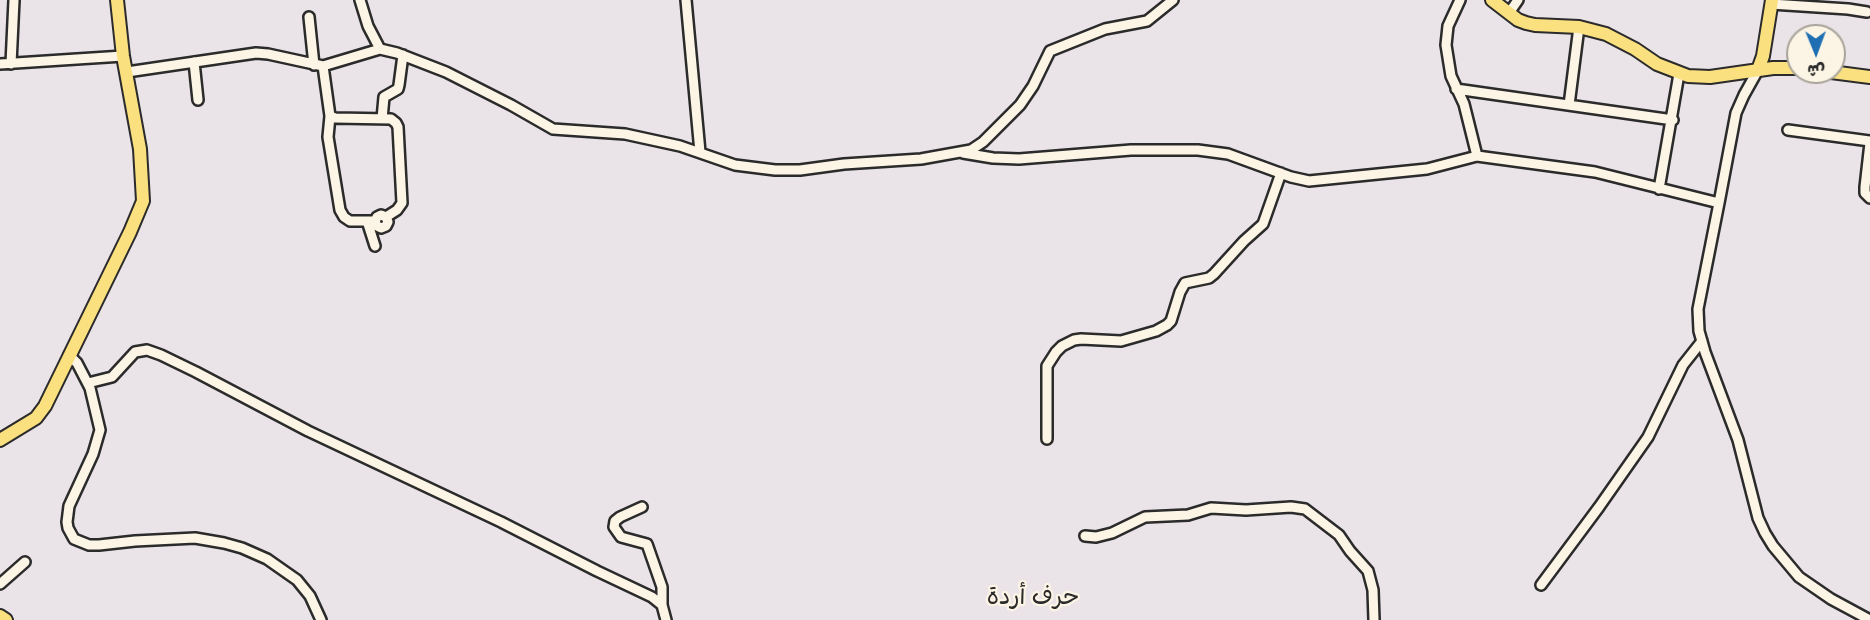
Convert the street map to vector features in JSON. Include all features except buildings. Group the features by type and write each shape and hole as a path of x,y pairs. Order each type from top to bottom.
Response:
{"main road":[{"path":"0,440 40,414 130,232 144,198 140,149 123,56 117,0"},
{"path":"1492,0 1518,20 1535,25 1579,27 1614,38 1657,64 1679,74 1710,77 1786,69"},
{"path":"1758,70 1771,2"},
{"path":"1846,74 1870,77"},
{"path":"0,616 6,620"}],"street":[{"path":"10,64 14,0"},
{"path":"360,0 368,26 380,49"},
{"path":"686,0 700,152"},
{"path":"127,72 256,53 319,65 380,49 432,65 553,129 625,134 700,152 735,165 789,170 921,159 962,152 983,142 1020,105 1033,86 1050,51 1105,29 1147,21 1173,0"},
{"path":"1460,0 1448,26 1446,45 1451,76 1468,115 1477,156"},
{"path":"1509,13 1518,0"},
{"path":"1771,2 1867,12"},
{"path":"309,17 330,116 328,137 340,210 350,221 371,221 379,227 384,227 388,222 386,217 397,210 402,203 398,127 394,120 330,116"},
{"path":"1569,105 1579,27"},
{"path":"382,119 384,97 399,85 403,55"},
{"path":"0,64 123,56"},
{"path":"194,62 198,100"},
{"path":"1758,70 1738,106 1698,309 1702,341 1738,440 1765,534 1799,577 1870,620"},
{"path":"1659,189 1673,120 1679,74"},
{"path":"1456,89 1673,120"},
{"path":"1788,130 1870,142 1865,187 1865,193 1870,198"},
{"path":"962,152 993,158 1019,159 1131,150 1198,150 1228,154 1299,180 1328,180 1432,168 1477,156 1595,172 1719,203"},
{"path":"1047,439 1047,366 1056,352 1074,340 1121,341 1156,331 1167,325 1171,321 1185,283 1209,278 1263,224 1281,173"},
{"path":"371,221 375,246"},
{"path":"1541,585 1648,437 1683,365 1702,341"},
{"path":"88,383 112,378 131,355 139,350 161,355 308,431 501,522 652,597 662,605"},
{"path":"69,355 88,383 94,397 100,430 93,454 69,506 67,522 74,539 89,545 99,545 167,538 195,538 242,548 267,559 297,580 310,596 321,620"},
{"path":"642,507 620,517 615,521 614,527 621,537 646,544 662,587 662,605 666,620 671,620"},
{"path":"1085,536 1096,537 1112,533 1145,517 1188,515 1211,508 1246,510 1291,507 1305,509 1339,535 1368,571 1373,590 1374,620"},
{"path":"0,584 25,562"}],"district":[{"name":"حرف أردة","path":"1033,598"}]}
